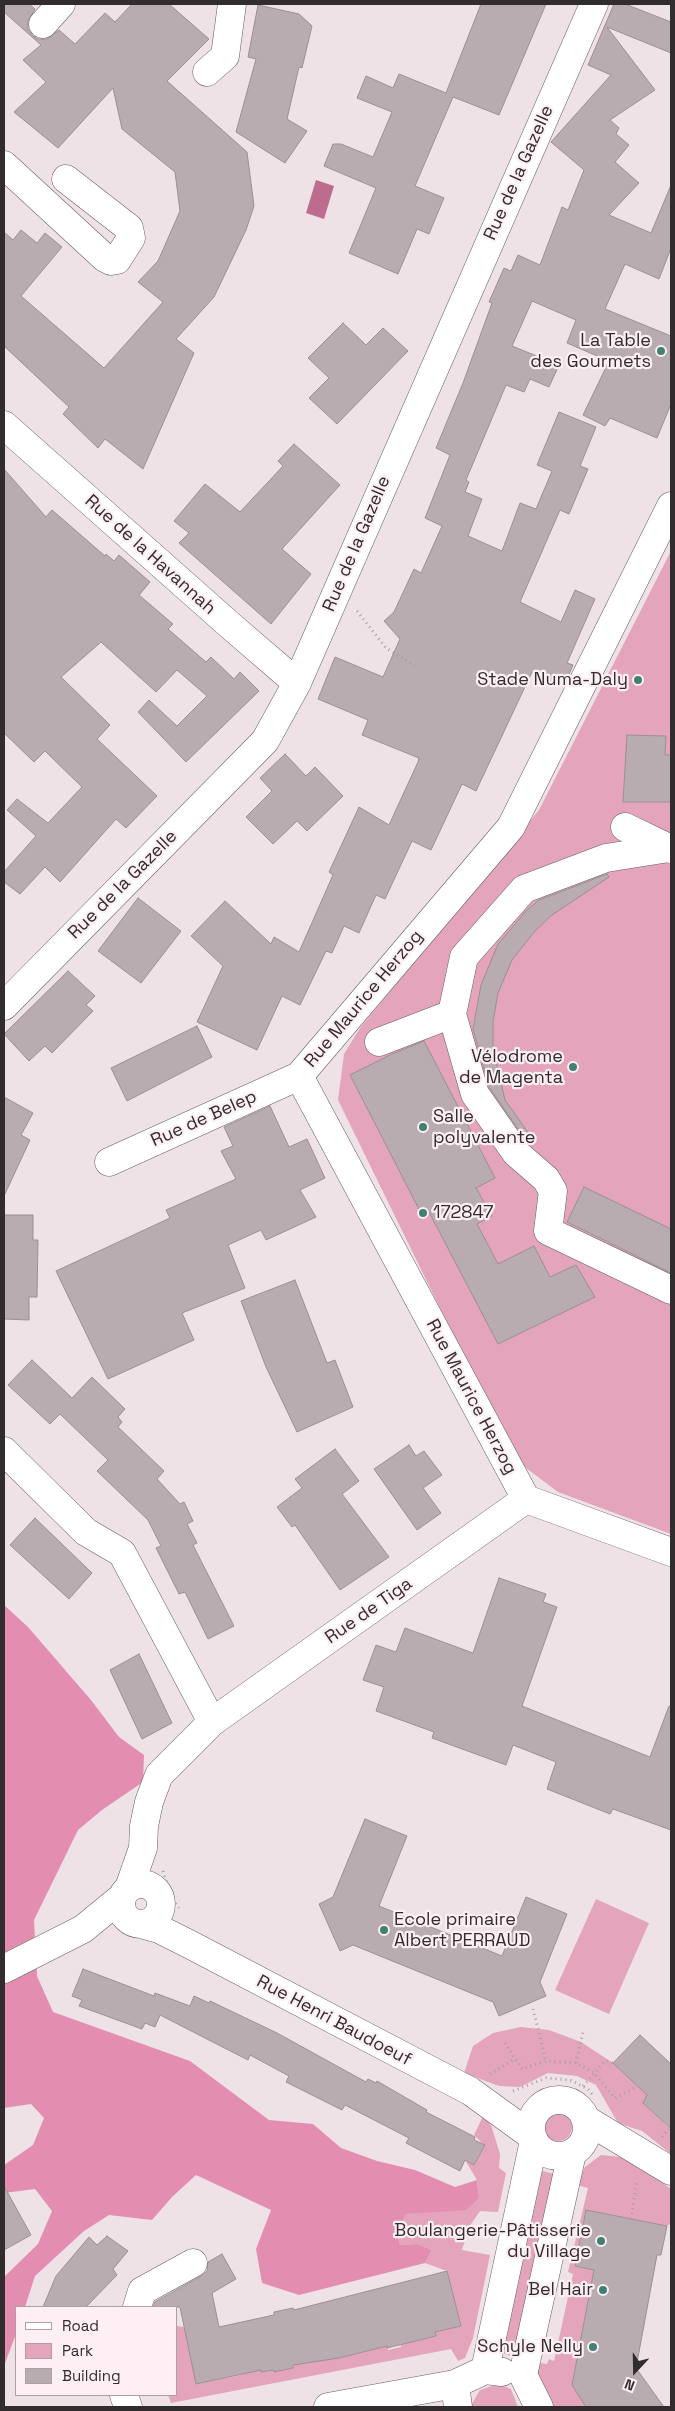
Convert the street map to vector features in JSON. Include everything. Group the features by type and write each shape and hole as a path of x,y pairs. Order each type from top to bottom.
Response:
{"street":[{"path":"43,24 61,4"},
{"path":"207,72 225,56 232,4"},
{"name":"Rue de la Gazelle","path":"4,1006 266,741 298,683 338,587 594,4"},
{"path":"4,166 105,258 111,261 117,260 131,238 129,228 66,179"},
{"name":"Rue de la Havannah","path":"4,426 298,683"},
{"name":"Rue Maurice Herzog","path":"526,1499 299,1076 511,827 671,506"},
{"path":"625,827 670,848"},
{"path":"670,848 606,858 524,889 464,957 452,1014 475,1094 516,1153 546,1179 553,1191 548,1231 671,1290"},
{"path":"379,1042 452,1014"},
{"name":"Rue de Belep","path":"109,1162 299,1076"},
{"path":"4,1452 86,1532 122,1553 212,1722"},
{"path":"526,1499 671,1552"},
{"name":"Rue de Tiga","path":"152,1856 144,1826 149,1802 159,1775 212,1722 526,1499"},
{"path":"138,1923 124,1915 121,1903 126,1892 152,1856"},
{"name":"Rue Henri Baudoeuf","path":"152,1856 166,1902 189,1944"},
{"path":"4,1969 83,1929 126,1892 140,1884 166,1902 157,1915 147,1923 83,1929"},
{"name":"Rue Henri Baudoeuf","path":"138,1923 159,1929 482,2087 548,2103"},
{"name":"Rue Henri Baudoeuf","path":"482,2087 533,2139"},
{"path":"328,2407 456,2396 485,2370 533,2139 532,2120 536,2112 548,2103 563,2101 570,2103 582,2113 585,2120 586,2135 574,2151 523,2374 539,2407"},
{"path":"585,2120 637,2149 671,2171"},
{"path":"533,2139 546,2153 563,2156 597,2145 637,2149"},
{"path":"138,2306 142,2291 193,2263"},
{"path":"485,2370 523,2374"}],"path":[{"path":"338,587 386,648 415,666"},
{"path":"152,1856 172,1898 166,1902"},
{"path":"533,2009 546,2061"},
{"path":"576,2063 583,2032"},
{"path":"504,2043 522,2069 546,2061 576,2063 594,2073 615,2098 638,2086"},
{"path":"482,2087 515,2059"},
{"path":"583,2086 605,2061 613,2063"},
{"path":"631,2219 638,2176"}],"green space":[{"path":"671,551 671,1534 558,1492 522,1465 487,1404 338,1100 344,1054 360,1028 539,810"},
{"path":"596,1899 649,1923 609,2014 555,1990"},
{"path":"521,2027 549,2030 581,2042 613,2063 647,2095 643,2103 671,2130 671,2154 642,2131 618,2123 596,2085 577,2076 548,2073 520,2087 499,2086 464,2073 473,2046 493,2033"},
{"path":"558,2113 568,2117 572,2127 568,2137 558,2141 548,2137 544,2127 548,2117"},
{"path":"484,2114 491,2125 500,2154 499,2168 506,2173 498,2212 480,2211 469,2227 462,2250 490,2255 473,2338 465,2358 458,2361 451,2349 171,2403 168,2396 178,2396 178,2326 185,2327 197,2384 241,2375 258,2356 262,2372 293,2368 293,2365 318,2360 308,2308 324,2302 339,2358 382,2347 378,2329 385,2340 388,2350 401,2347 400,2341 414,2338 416,2341 436,2336 435,2332 461,2326 447,2271 425,2263 432,2250 418,2244 400,2245 397,2232 406,2214 433,2211 479,2198 477,2180 465,2160 474,2165 485,2146 474,2135"},
{"path":"601,2155 621,2157 640,2166 671,2189 670,2224 667,2226 586,2210 575,2266 594,2270 572,2385 586,2407 551,2407 542,2393 537,2369 540,2363 547,2364 549,2359 554,2361 573,2274 568,2272 588,2188 576,2185 585,2167"},
{"path":"539,2170 561,2176 514,2357 502,2353"},
{"path":"498,2384 511,2389 518,2407 470,2407 480,2390"}],"shaded area":[{"path":"316,180 334,186 324,219 306,213"},
{"path":"4,1605 28,1627 91,1700 119,1737 144,1755 143,1782 102,1810 78,1830 34,1920 37,1976 53,2012 190,2061 269,2120 313,2124 341,2148 377,2161 415,2170 455,2187 477,2180 479,2198 466,2210 406,2214 397,2232 400,2245 418,2244 432,2250 425,2263 299,2295 262,2283 256,2249 271,2210 196,2175 172,2197 152,2220 109,2215 84,2231 35,2276 25,2306 15,2306 15,2337 4,2366 4,2277 38,2244 52,2211 35,2189 4,2193 4,2165 33,2145 44,2118 31,2104 4,2108"}],"building":[{"path":"4,4 29,4 35,9 28,21 28,29 33,36 39,39 47,39 59,30 75,44 105,13 115,22 132,4 169,4 209,39 167,81 247,152 254,206 246,230 214,297 176,339 194,353 143,469 105,439 98,448 63,414 69,407 4,346 4,232 13,240 21,230 37,243 45,233 62,247 21,296 104,368 163,302 138,282 158,261 180,211 175,172 122,129 113,88 58,148 14,112 46,82 23,60 41,45 4,12"},
{"path":"481,4 546,4 499,115 453,97 415,186 444,198 429,234 417,229 398,274 349,253 376,188 324,166 333,144 341,144 373,157 392,112 357,98 366,76 393,88 399,74 446,93"},
{"path":"614,4 625,4 671,22 671,53 607,27 655,90 610,120 619,128 616,134 629,145 615,162 639,183 609,215 651,233 671,185 671,248 659,279 625,264 605,309 671,336 671,404 657,438 610,418 605,426 583,415 609,361 567,343 576,320 532,301 512,346 559,365 549,387 530,379 524,392 506,385 466,480 469,482 465,492 482,499 468,536 502,551 520,503 536,509 552,471 537,465 559,412 596,427 580,466 588,469 569,514 560,510 520,602 561,622 575,590 595,599 567,663 573,665 564,686 532,672 476,791 462,784 431,850 412,841 385,899 376,895 359,933 344,926 332,953 326,951 300,1005 282,996 257,1050 197,1022 223,966 191,936 225,901 271,944 274,937 299,952 333,875 329,872 359,807 389,825 418,762 419,758 362,735 368,720 318,699 335,657 383,677 400,639 384,621 394,612 414,569 421,573 442,526 425,518 450,455 436,448 463,383 492,303 489,302 504,268 511,271 518,255 540,265 562,207 568,210 584,170 551,142 611,75 588,65"},
{"path":"258,5 299,14 312,26 302,68 299,67 287,119 307,131 285,163 236,132 256,59 248,57"},
{"path":"343,323 366,345 383,328 408,351 337,424 309,398 329,378 308,358"},
{"path":"294,444 340,485 282,549 311,574 271,624 179,543 189,533 174,521 205,484 240,512 283,466 278,461"},
{"path":"4,469 46,517 52,510 105,556 106,554 114,561 119,555 150,582 139,595 173,624 168,629 206,662 211,657 234,679 240,672 259,691 186,762 138,712 149,700 177,726 207,696 177,670 156,692 101,642 61,677 110,725 97,739 157,796 126,828 116,819 60,882 45,867 20,894 4,882 4,872 36,836 7,810 17,799 48,823 82,787 45,751 34,762 4,733"},
{"path":"627,735 666,736 665,755 671,755 671,802 623,802"},
{"path":"285,754 306,776 315,767 343,796 307,831 297,821 273,844 246,817 272,791 260,778"},
{"path":"607,874 609,877 552,915 535,931 512,960 498,993 493,1022 493,1048 505,1100 532,1138 527,1142 489,1087 473,1029 481,985 498,944 527,910 539,900"},
{"path":"138,898 181,931 141,983 98,951"},
{"path":"68,971 95,996 86,1005 93,1011 52,1053 45,1046 29,1061 4,1034"},
{"path":"197,1026 212,1057 127,1101 111,1068"},
{"path":"424,1041 495,1178 476,1188 492,1216 477,1224 498,1264 534,1246 550,1277 576,1265 595,1297 498,1344 429,1212 422,1215 350,1075 392,1054"},
{"path":"4,1097 33,1113 21,1135 30,1140 4,1196"},
{"path":"270,1106 289,1147 307,1139 325,1178 300,1190 316,1217 266,1240 261,1230 228,1245 245,1288 182,1313 194,1340 108,1379 56,1271 170,1218 166,1210 236,1179 221,1151 233,1146 224,1127"},
{"path":"584,1187 671,1229 671,1273 567,1222"},
{"path":"4,1215 33,1215 33,1240 38,1240 37,1297 29,1297 29,1320 4,1319"},
{"path":"295,1280 327,1363 335,1360 353,1407 297,1432 266,1367 241,1301"},
{"path":"32,1360 72,1398 92,1377 125,1409 118,1417 122,1422 118,1427 164,1471 157,1479 180,1504 184,1502 193,1521 187,1524 197,1543 193,1545 234,1626 208,1639 185,1592 179,1594 156,1548 161,1546 148,1520 97,1471 108,1460 60,1414 50,1424 8,1385"},
{"path":"409,1445 416,1456 424,1451 442,1475 423,1488 441,1513 417,1530 374,1469"},
{"path":"335,1449 359,1481 342,1494 389,1557 340,1590 295,1525 292,1527 277,1507 302,1488 295,1479"},
{"path":"35,1518 92,1573 69,1599 10,1545"},
{"path":"499,1578 546,1594 543,1602 557,1607 522,1706 650,1757 669,1706 671,1707 671,1830 613,1809 610,1814 547,1789 556,1762 513,1745 506,1765 432,1738 434,1732 376,1711 384,1687 363,1680 376,1645 396,1652 405,1628 473,1653"},
{"path":"139,1654 172,1723 142,1739 110,1670"},
{"name":"Ecole primaire Albert PERRAUD","path":"365,1819 407,1836 379,1906 502,1956 526,1897 567,1914 540,1982 546,1996 499,2016 493,2002 353,1945 340,1951 319,1904 333,1897"},
{"path":"83,1969 154,1996 155,1993 190,2006 194,1996 209,2003 210,2001 277,2033 366,2082 368,2079 376,2083 377,2081 427,2110 426,2112 475,2137 474,2140 485,2145 474,2165 465,2160 460,2171 406,2143 409,2138 345,2105 342,2110 286,2082 289,2076 250,2055 248,2060 160,2015 155,2027 145,2023 142,2029 79,2006 82,2000 72,1996"},
{"path":"640,2035 671,2064 671,2129 643,2103 647,2095 613,2063"},
{"path":"4,2186 31,2235 4,2250"},
{"path":"586,2210 667,2226 661,2255 657,2255 636,2368 664,2407 586,2407 572,2385 594,2270 575,2266"},
{"path":"107,2236 128,2251 113,2269 117,2275 87,2306 43,2306 56,2276 89,2237 97,2245"},
{"path":"222,2254 236,2279 212,2293 219,2327 447,2271 461,2326 435,2332 436,2336 387,2348 387,2346 339,2358 293,2365 293,2368 274,2372 274,2370 261,2372 261,2370 196,2384 180,2307 153,2306 155,2302 201,2276 207,2271 208,2262"}],"place":[{"name":"La Table des Gourmets","path":"661,351"},
{"name":"Stade Numa-Daly","path":"638,680"},
{"name":"Vélodrome de Magenta","path":"573,1067"},
{"name":"Salle polyvalente","path":"423,1127"},
{"name":"172847","path":"423,1213"},
{"name":"Ecole primaire Albert PERRAUD","path":"384,1930"},
{"name":"Boulangerie-Pâtisserie du Village","path":"601,2241"},
{"name":"Bel Hair","path":"603,2290"},
{"name":"Schyle Nelly","path":"593,2347"}]}
